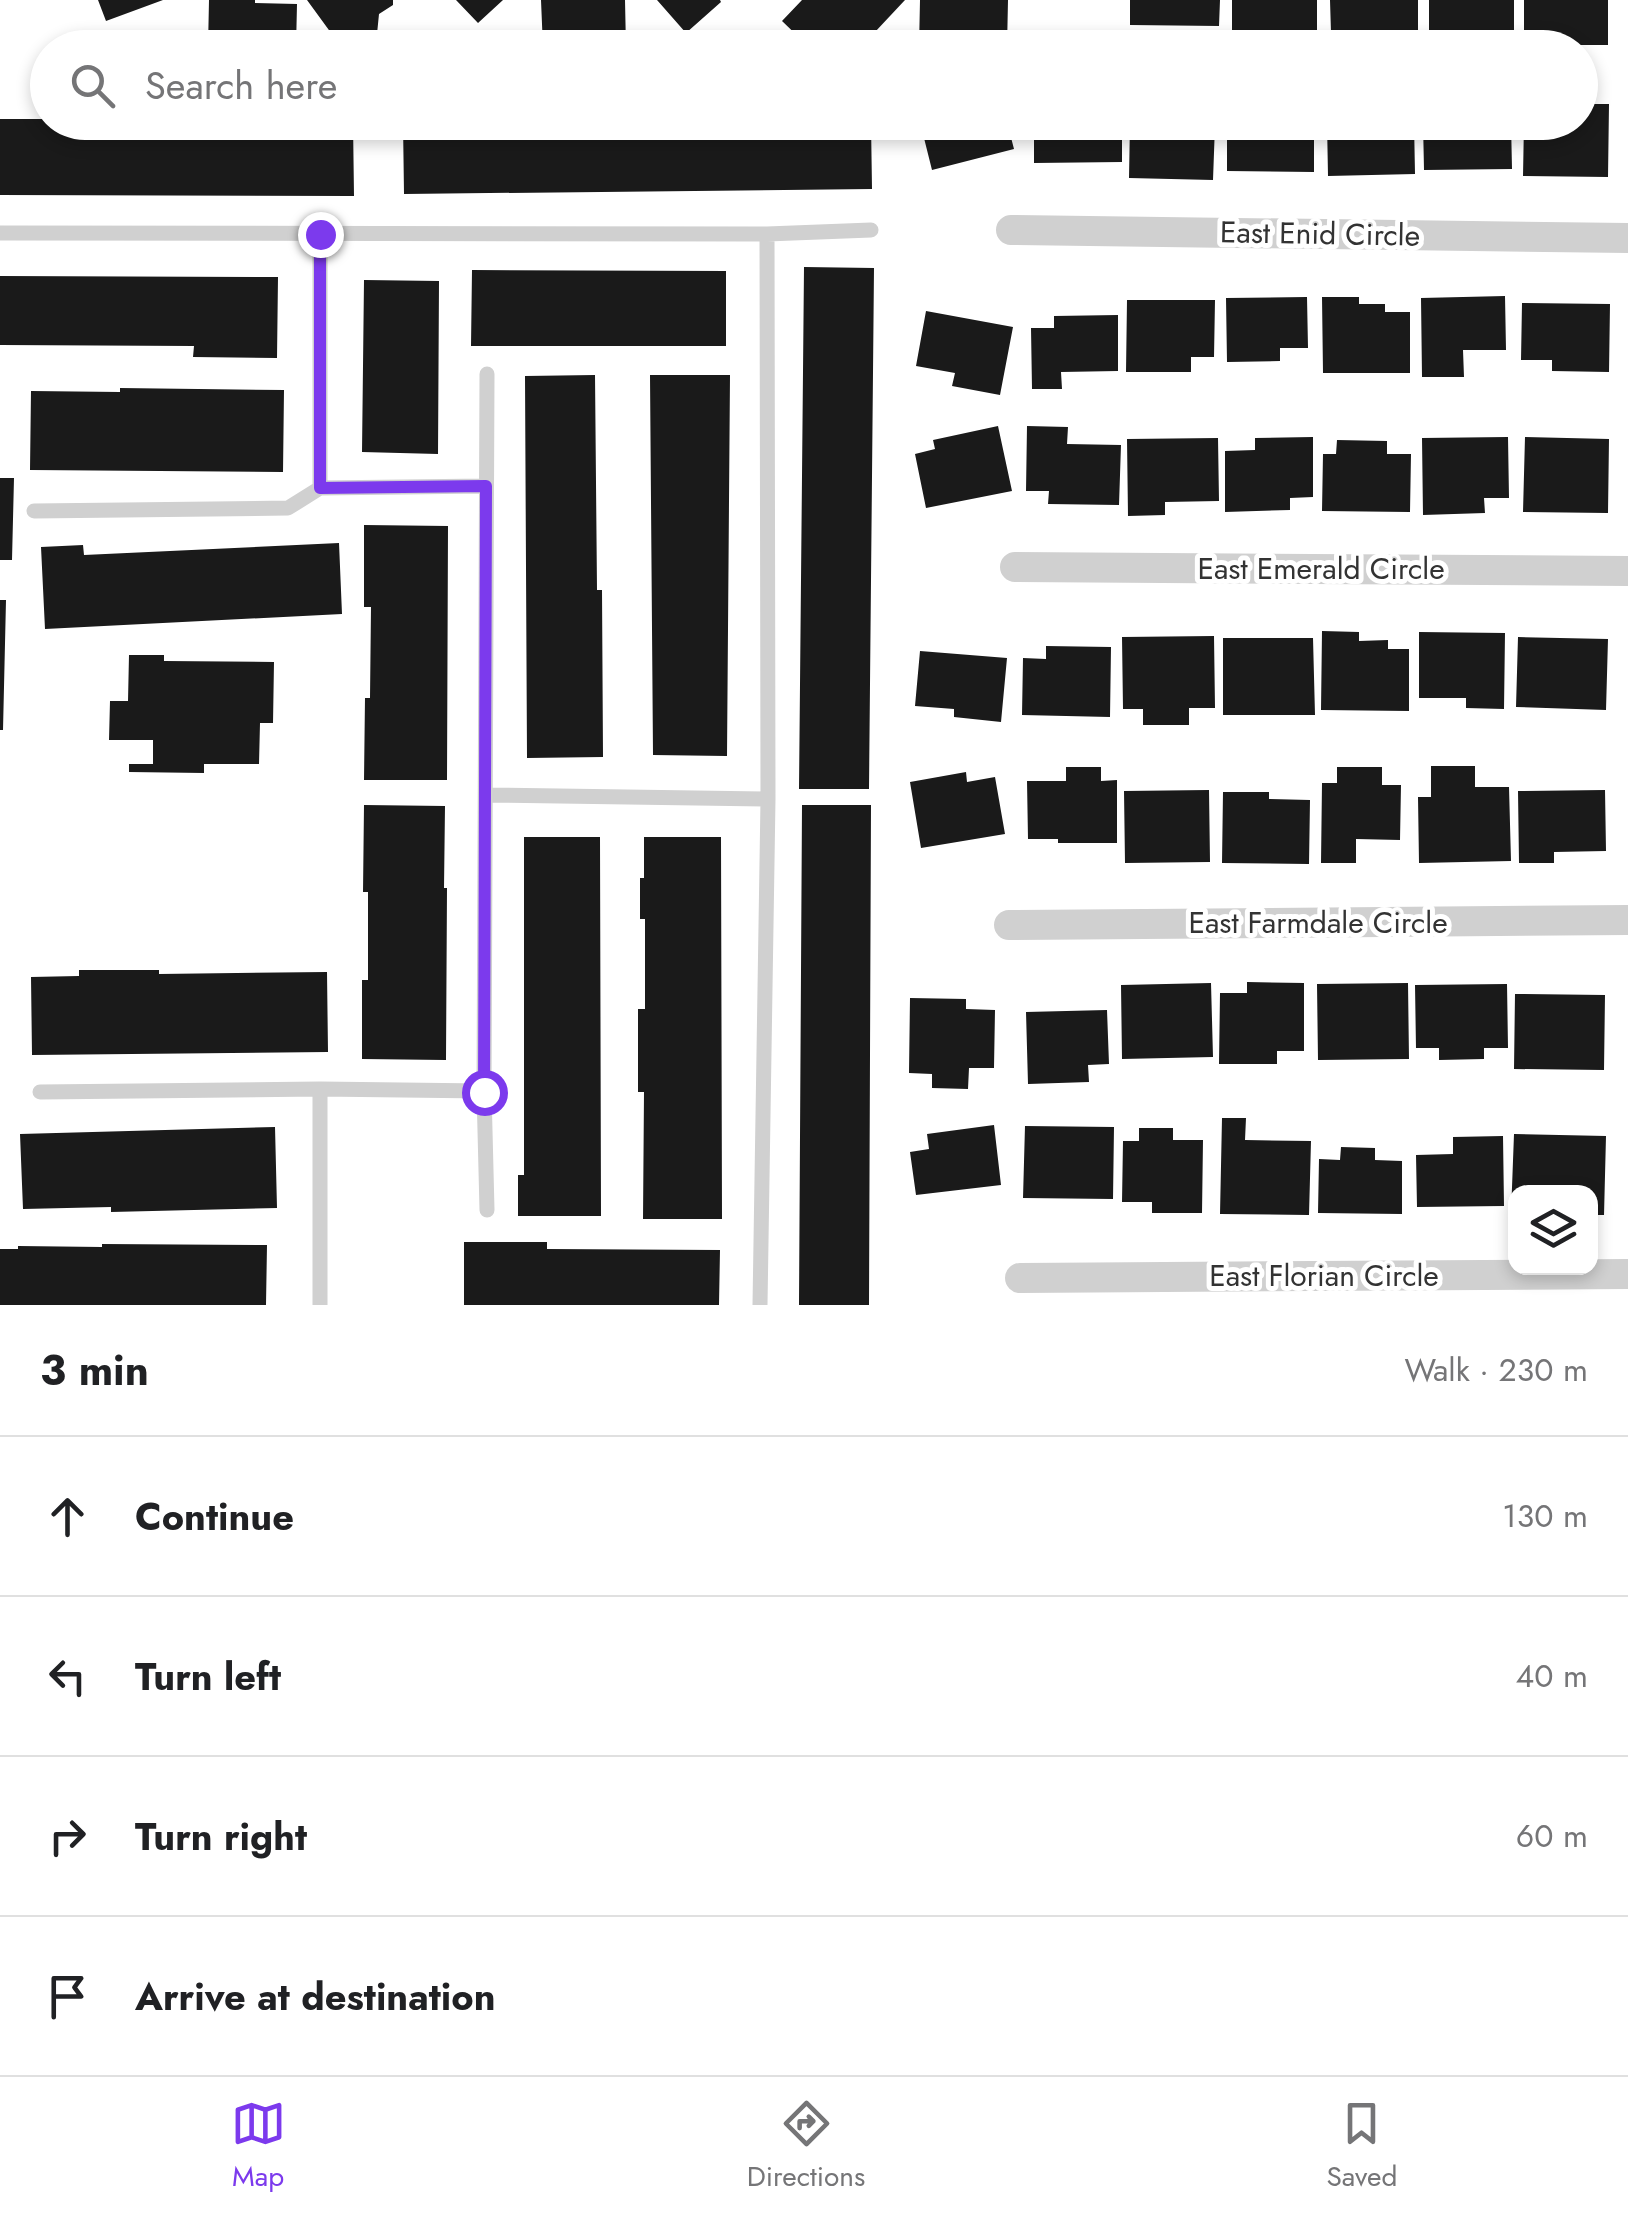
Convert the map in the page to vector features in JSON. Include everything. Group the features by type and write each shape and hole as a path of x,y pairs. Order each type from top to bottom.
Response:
{"street":[{"name":"East Enid Circle","path":"1011,230 1628,238"},
{"name":"East Emerald Circle","path":"1015,566 1628,572"},
{"name":"East Farmdale Circle","path":"1009,925 1628,920"},
{"name":"East Florian Circle","path":"1020,1278 1628,1274"}],"lane":[{"path":"0,233 767,234 871,230"},
{"path":"320,234 320,488"},
{"path":"760,1305 768,799 767,234"},
{"path":"487,374 487,1210"},
{"path":"34,511 288,508 320,488 486,486"},
{"path":"486,795 768,799"},
{"path":"320,1090 320,1305"},
{"path":"40,1092 484,1092"}],"building":[{"path":"98,0 163,0 106,21"},
{"path":"209,0 297,4 296,30 208,30"},
{"path":"307,0 393,0 393,5 379,14 377,30 329,30"},
{"path":"456,0 503,0 478,23"},
{"path":"541,0 625,0 626,30 542,30"},
{"path":"657,0 720,0 689,30 683,30"},
{"path":"802,0 905,0 877,30 791,30 782,21"},
{"path":"920,0 1008,0 1007,30 919,30"},
{"path":"1130,0 1220,0 1219,26 1130,25"},
{"path":"1232,0 1317,0 1317,30 1232,30"},
{"path":"1330,0 1418,0 1418,30 1331,30"},
{"path":"1429,0 1514,0 1514,30 1429,30"},
{"path":"1524,0 1608,0 1608,45 1598,45 1598,30 1524,30"},
{"path":"1598,104 1609,104 1608,177 1523,176 1524,140 1598,140"},
{"path":"0,119 30,119 30,140 353,140 354,196 0,195"},
{"path":"403,140 871,140 872,189 404,194"},
{"path":"924,140 1012,140 1014,149 932,170"},
{"path":"1034,140 1122,140 1122,162 1034,163"},
{"path":"1130,140 1214,140 1213,180 1129,178"},
{"path":"1227,140 1314,140 1314,172 1227,171"},
{"path":"1327,140 1414,140 1415,174 1328,176"},
{"path":"1423,140 1511,140 1512,169 1424,170"},
{"path":"804,267 874,268 869,789 799,789"},
{"path":"472,270 726,271 726,346 471,346"},
{"path":"0,276 278,277 277,358 193,357 194,346 0,345"},
{"path":"364,280 439,281 438,454 362,452"},
{"path":"1505,296 1506,350 1463,350 1464,377 1422,377 1421,298"},
{"path":"1307,297 1308,348 1280,348 1280,361 1227,362 1226,298"},
{"path":"1322,297 1359,297 1359,304 1385,304 1385,312 1410,312 1410,373 1323,373"},
{"path":"1127,300 1215,300 1214,357 1191,357 1191,372 1126,372"},
{"path":"1522,303 1610,304 1609,372 1552,371 1552,360 1521,360"},
{"path":"926,311 1013,327 1000,395 952,386 955,373 916,366"},
{"path":"1118,315 1118,371 1061,372 1062,389 1032,389 1031,328 1054,328 1054,316"},
{"path":"595,375 603,757 527,758 525,376"},
{"path":"650,375 730,375 727,756 653,755"},
{"path":"120,388 284,390 283,472 30,470 31,391 120,392"},
{"path":"998,426 1012,491 926,508 915,454 935,449 933,440"},
{"path":"1027,426 1068,427 1067,444 1121,445 1119,505 1048,504 1049,491 1026,491"},
{"path":"1313,437 1313,497 1290,498 1290,510 1225,512 1225,451 1255,450 1255,438"},
{"path":"1508,437 1509,498 1484,498 1485,513 1423,515 1422,438"},
{"path":"1525,437 1609,439 1608,513 1523,512"},
{"path":"1218,438 1219,501 1165,502 1165,515 1128,516 1127,439"},
{"path":"1337,440 1387,441 1387,454 1411,454 1410,512 1322,511 1323,454 1336,454"},
{"path":"0,478 14,478 12,560 0,560"},
{"path":"364,525 448,526 447,780 364,780 371,607 364,607"},
{"path":"339,543 342,614 45,629 41,547 83,545 84,555"},
{"path":"0,600 6,600 3,730 0,730"},
{"path":"1322,631 1359,632 1359,641 1388,640 1388,649 1409,649 1409,711 1321,710"},
{"path":"1419,632 1505,633 1504,709 1466,708 1466,698 1419,698"},
{"path":"1214,636 1215,708 1189,708 1189,725 1143,725 1143,709 1123,709 1122,637"},
{"path":"1518,637 1608,639 1606,710 1516,707"},
{"path":"1223,638 1313,638 1315,715 1223,715"},
{"path":"1046,646 1111,647 1110,717 1022,715 1023,658 1046,659"},
{"path":"920,651 1007,658 1001,722 954,717 954,709 915,706"},
{"path":"129,655 164,655 164,661 274,662 273,723 260,723 259,764 204,764 204,773 129,772 129,764 153,764 153,740 109,740 110,701 128,701"},
{"path":"1431,766 1475,766 1475,787 1509,787 1511,861 1419,863 1418,797 1431,797"},
{"path":"1066,767 1101,767 1101,781 1117,780 1117,843 1028,839 1027,781 1066,781"},
{"path":"1337,767 1382,767 1382,785 1401,785 1400,840 1356,839 1356,863 1321,863 1322,783 1337,783"},
{"path":"966,772 967,782 995,777 1005,834 921,848 910,782"},
{"path":"1209,790 1210,862 1125,863 1124,791"},
{"path":"1605,790 1606,851 1554,852 1554,863 1519,863 1518,791"},
{"path":"1223,792 1269,792 1269,799 1310,800 1309,864 1222,863"},
{"path":"364,805 445,806 446,1060 362,1059 362,980 368,980"},
{"path":"802,805 871,805 869,1305 799,1305"},
{"path":"524,837 600,837 601,1216 518,1216 518,1175 524,1175"},
{"path":"644,837 721,837 722,1219 643,1219 644,1092 638,1092 638,1009 645,1009 645,919 640,919"},
{"path":"79,970 159,970 159,974 327,972 328,1052 32,1055 31,977 79,976"},
{"path":"1247,982 1304,983 1304,1051 1277,1051 1277,1064 1219,1064 1220,993 1247,993"},
{"path":"1211,983 1213,1057 1122,1059 1121,985"},
{"path":"1408,983 1409,1059 1318,1060 1317,984"},
{"path":"1507,984 1508,1048 1484,1048 1484,1059 1439,1060 1439,1048 1416,1048 1415,985"},
{"path":"1515,994 1605,995 1604,1070 1514,1069"},
{"path":"910,998 966,999 966,1009 995,1010 994,1068 969,1068 968,1089 932,1088 932,1074 909,1073"},
{"path":"1107,1010 1109,1064 1088,1065 1089,1082 1028,1084 1026,1012"},
{"path":"1222,1118 1246,1118 1245,1140 1311,1141 1309,1215 1220,1214"},
{"path":"994,1125 1001,1185 916,1195 910,1152 929,1149 927,1134"},
{"path":"1025,1126 1114,1127 1113,1199 1023,1198"},
{"path":"275,1127 277,1208 111,1212 111,1207 23,1209 20,1134"},
{"path":"1139,1128 1173,1128 1173,1140 1203,1140 1202,1213 1152,1213 1152,1202 1122,1202 1123,1141 1139,1141"},
{"path":"1514,1134 1606,1136 1604,1215 1598,1215 1598,1185 1512,1185"},
{"path":"1503,1136 1504,1206 1417,1207 1416,1155 1453,1154 1453,1137"},
{"path":"1341,1147 1375,1148 1375,1160 1402,1161 1402,1214 1318,1213 1319,1159 1340,1160"},
{"path":"464,1242 547,1242 547,1249 720,1250 719,1305 464,1305"},
{"path":"102,1244 267,1245 266,1305 0,1305 0,1249"}],"route":[{"path":"320,234 320,488 486,486 484,1092"}]}
